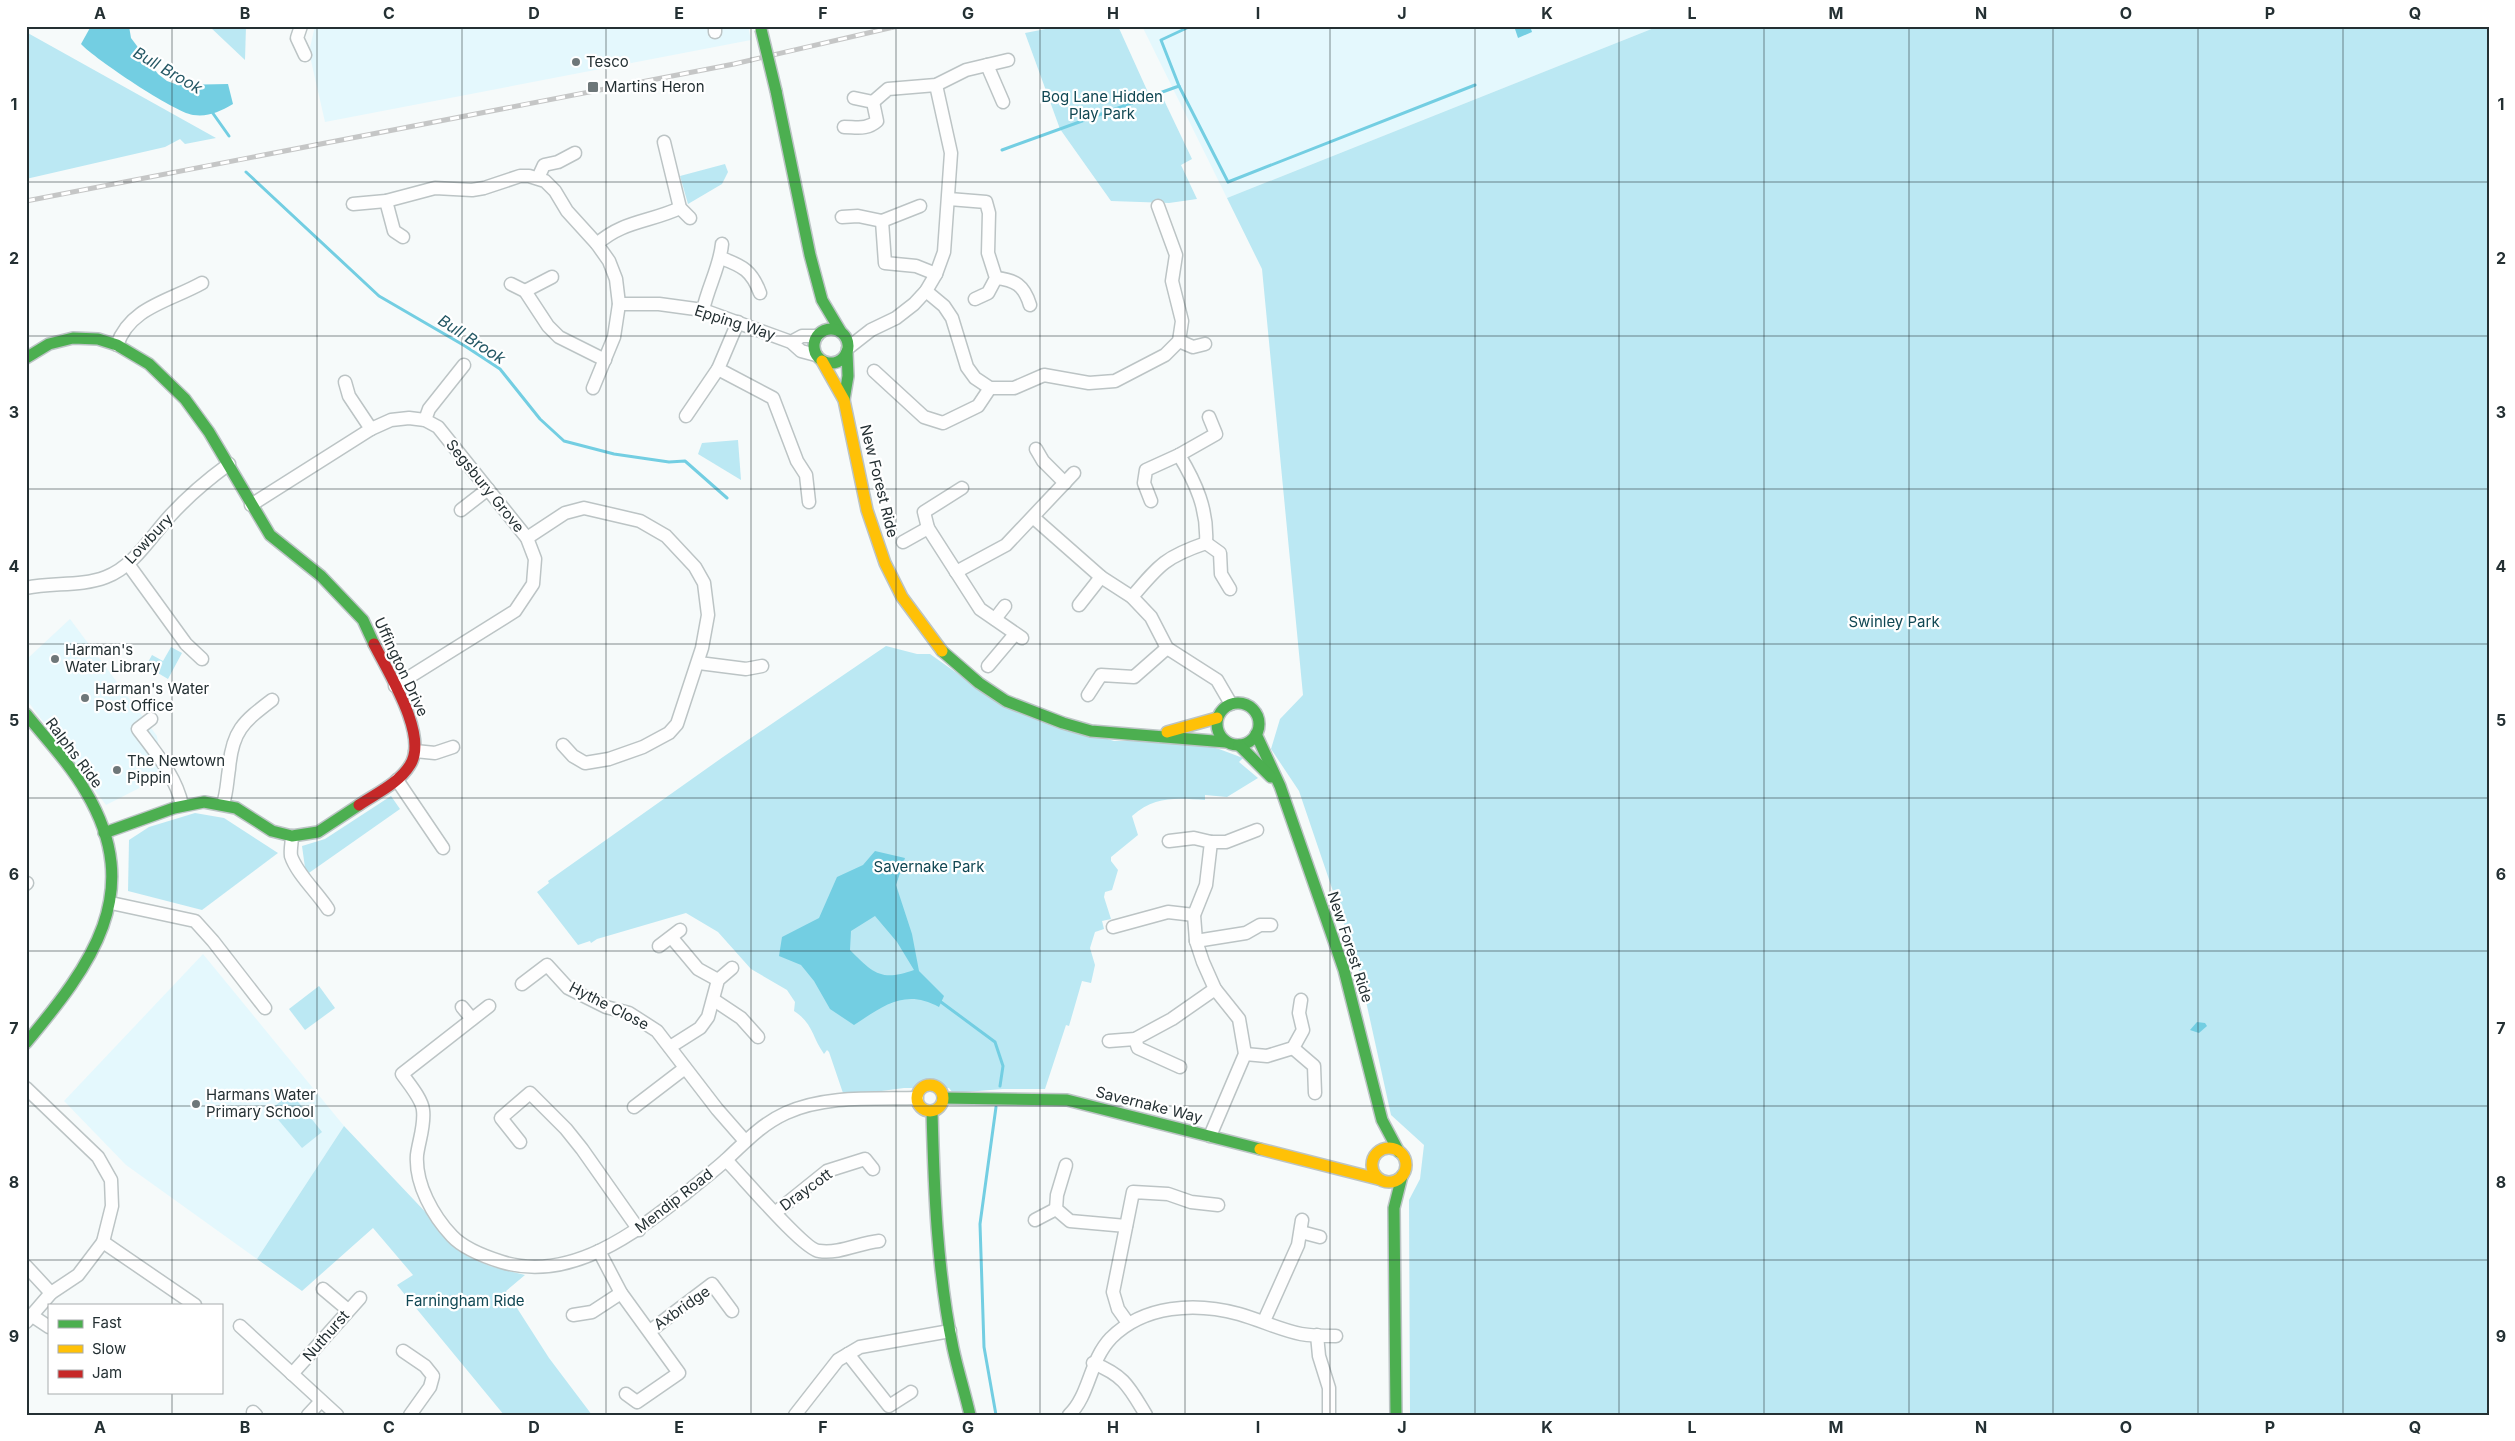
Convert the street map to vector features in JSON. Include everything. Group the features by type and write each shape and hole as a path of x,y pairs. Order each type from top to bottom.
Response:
{"main road":[{"name":"New Forest Ride","path":"761,28 810,256 822,300 842,333 848,350 848,376 844,400"},
{"name":"New Forest Ride","path":"822,300 817,317 817,335 813,346 844,400 867,510 885,563 902,597 936,644 979,683 1006,701 1063,723 1091,731 1226,742 1240,745 1280,786"},
{"path":"817,335 832,328 842,333"},
{"name":"Uffington Drive","path":"27,354 49,344 73,338 98,339 117,345 149,364 185,398 229,464 270,535 322,576 363,620 413,726 415,751"},
{"path":"819,358 827,363 839,362 848,350"},
{"name":"New Forest Ride","path":"1231,704 1246,705 1252,709 1258,720 1256,734 1280,786 1344,970 1382,1120 1405,1160 1394,1208 1396,1415"},
{"path":"1226,742 1218,731 1217,718 1221,711 1231,704"},
{"name":"Ralphs Ride","path":"26,714 92,802 104,833 111,868 110,903 104,931 90,960 64,998 26,1043"},
{"name":"New Forest Ride","path":"1150,735 1217,718"},
{"path":"1240,745 1251,740 1256,734"},
{"path":"104,833 182,805 204,802 223,804 236,808 272,831 292,836 318,832 397,780 410,764 415,751"},
{"path":"930,1085 938,1088 944,1098 940,1107 932,1111 920,1107 917,1098 920,1089 930,1085"},
{"name":"Savernake Way","path":"944,1098 1067,1100 1343,1168 1379,1179"},
{"path":"932,1111 932,1137 943,1282 950,1331 970,1415"},
{"name":"New Forest Ride","path":"1382,1120 1372,1170 1379,1179 1394,1208"},
{"path":"1343,1168 1373,1159 1382,1150 1388,1148 1399,1152"},
{"path":"1379,1179 1394,1182 1402,1176"}],"street":[{"path":"301,26 297,38 305,55"},
{"path":"873,102 888,89 936,85 966,70 1008,60"},
{"path":"987,65 1003,102"},
{"path":"848,350 871,330 896,318 926,291 936,274 944,252 951,153 936,85"},
{"path":"854,98 873,102"},
{"path":"844,126 871,126 877,121 873,102"},
{"path":"664,142 680,208 690,218"},
{"path":"538,178 544,165 555,163 575,153"},
{"path":"353,204 386,201 435,188 472,190 520,176 538,178 551,186 567,211 597,244 609,261 616,279 619,304 614,337 592,388"},
{"path":"949,199 986,202 989,213 988,253 996,278 988,293 975,299"},
{"path":"386,201 394,231 403,237"},
{"path":"842,217 858,216 882,221 920,206"},
{"path":"926,291 944,306 952,318 967,367 975,378 990,388 1014,388 1044,376 1089,383 1115,381 1165,356 1179,341 1182,321 1172,281 1176,254 1158,206"},
{"path":"597,244 611,232 626,225 659,218 680,208"},
{"path":"882,221 884,263 916,266 936,274"},
{"path":"703,310 708,286 721,258 722,244"},
{"path":"721,258 738,264 754,276 760,293"},
{"path":"525,291 552,277"},
{"path":"996,278 1012,280 1026,293 1030,305"},
{"path":"117,345 121,332 133,317 202,283"},
{"path":"512,284 525,291 548,326 559,337 605,360"},
{"name":"Epping Way","path":"619,304 659,304 703,310 791,342 801,350 819,358"},
{"path":"686,416 718,369 738,322"},
{"path":"842,333 871,330"},
{"name":"Epping Way","path":"791,342 802,336 817,335"},
{"path":"1179,341 1193,347 1204,344"},
{"path":"251,505 371,429 391,420 409,418 425,420 429,409 464,365"},
{"path":"718,369 773,398 797,461 806,475 809,502"},
{"path":"874,371 924,417 943,423 978,406 990,388"},
{"path":"345,382 349,396 371,429"},
{"path":"1151,501 1144,483 1146,470 1179,455 1216,434 1209,418"},
{"name":"Segsbury Grove","path":"395,686 515,611 533,584 534,559 527,538 438,427 425,420"},
{"path":"956,572 1006,546 1034,518 1069,478 1043,461 1036,449"},
{"path":"1179,455 1197,485 1207,524 1206,543"},
{"name":"Lowbury","path":"26,588 90,582 108,577 128,564 199,487 229,464"},
{"path":"962,488 924,512 928,528 980,609 1018,636 988,666"},
{"path":"461,510 488,489"},
{"path":"527,538 565,513 584,508 640,521 666,536 695,567 704,583 708,615 699,663 677,724 659,740 609,759 585,763 573,756 562,745"},
{"path":"1034,518 1101,577 1132,598 1151,617 1167,648 1217,680 1231,704"},
{"path":"903,542 928,528"},
{"path":"1206,543 1220,553 1221,574 1230,589"},
{"path":"1132,598 1159,566 1178,553 1206,543"},
{"path":"128,564 186,644 202,659"},
{"path":"1079,605 1101,577"},
{"path":"995,620 1005,606"},
{"path":"1088,695 1101,674 1134,677 1167,648"},
{"path":"699,663 746,669 762,666"},
{"path":"223,804 227,792 229,768 236,733 272,700"},
{"path":"151,719 138,729 162,761 180,792 182,805"},
{"path":"415,751 435,753 453,747"},
{"path":"397,780 443,848"},
{"path":"1169,841 1194,838 1211,842 1226,842 1257,830"},
{"path":"292,836 291,854 298,871 316,890 328,909"},
{"path":"1210,1136 1245,1054 1239,1019 1215,989 1202,962 1196,941 1194,915 1206,885 1211,842"},
{"path":"110,903 195,921 265,1008"},
{"path":"1113,927 1168,912 1194,915"},
{"path":"1196,941 1246,933 1260,925 1271,925"},
{"path":"659,946 676,934 698,969 718,980"},
{"name":"Hythe Close","path":"522,984 547,965 568,988 606,1006 629,1013 657,1031 745,1141"},
{"path":"670,1047 700,1028 708,1017 718,980 732,968"},
{"path":"1109,1041 1135,1039 1172,1019 1215,989"},
{"path":"714,1000 741,1018 758,1036"},
{"path":"1245,1054 1267,1056 1293,1048 1303,1030 1299,1013 1301,1000"},
{"path":"462,1007 472,1019 489,1006"},
{"name":"Mendip Road","path":"472,1019 402,1074 424,1109 417,1156 419,1176 429,1206 453,1238 486,1257 514,1266 552,1266 599,1251 639,1230 726,1160 766,1124 812,1104 917,1098"},
{"path":"1135,1039 1138,1048 1180,1067"},
{"path":"1293,1048 1314,1066 1316,1093"},
{"path":"634,1107 685,1068"},
{"path":"524,1081 530,1094 566,1129 582,1149 639,1230"},
{"path":"26,1088 98,1157 111,1180 112,1206 103,1242 78,1275 51,1293 29,1319 48,1327"},
{"path":"520,1142 497,1122 530,1094"},
{"name":"Draycott","path":"776,1212 827,1171 868,1158"},
{"name":"Draycott","path":"726,1160 799,1239 817,1252 853,1248 864,1242 879,1241"},
{"path":"1056,1209 1057,1195 1066,1165"},
{"path":"1128,1323 1118,1309 1113,1292 1132,1192 1168,1194 1191,1202 1218,1205"},
{"path":"1035,1220 1056,1209"},
{"path":"1056,1209 1070,1221 1126,1226"},
{"path":"1264,1322 1298,1245 1302,1226 1320,1237"},
{"path":"103,1242 194,1304"},
{"name":"Axbridge","path":"599,1251 621,1293 679,1373 637,1402 626,1394"},
{"path":"26,1266 51,1293"},
{"name":"Axbridge","path":"650,1331 712,1284 732,1311"},
{"path":"323,1290 348,1310"},
{"path":"573,1315 592,1312 621,1293"},
{"name":"Nuthurst","path":"292,1374 360,1298"},
{"path":"1069,1415 1082,1396 1094,1363 1110,1339 1128,1323 1156,1310 1190,1307 1236,1313 1301,1334 1336,1336"},
{"name":"Nuthurst","path":"240,1326 337,1415"},
{"path":"795,1415 838,1360 860,1347 950,1331"},
{"path":"1317,1335 1319,1356 1329,1388 1328,1415"},
{"path":"403,1351 425,1366 433,1376 430,1387 410,1415"},
{"path":"848,1354 888,1410 911,1392"},
{"path":"1094,1363 1111,1370 1127,1383 1146,1415"},
{"path":"308,1415 321,1401"}],"shaded area":[{"path":"315,26 748,26 751,40 325,122 309,52"},
{"path":"1142,26 1659,26 1227,198"},
{"path":"70,619 157,736 163,776 106,805 26,699 26,660"},
{"name":"Harmans Water Primary School","path":"203,954 344,1126 257,1259 126,1165 64,1101"}],"green space":[{"path":"209,26 246,26 245,60"},
{"name":"Bog Lane Hidden Play Park","path":"1061,26 1118,26 1151,99 1162,96 1192,159 1181,165 1197,199 1169,203 1111,201 1060,129 1025,33"},
{"name":"Swinley Park","path":"1659,26 2489,26 2489,1415 1410,1415 1409,1200 1420,1179 1424,1145 1391,1115 1358,965 1299,791 1271,749 1280,719 1303,695 1262,269 1227,198"},
{"path":"26,32 216,138 185,144 180,139 165,147 26,179"},
{"path":"725,164 728,172 722,184 688,204 680,176"},
{"path":"738,440 741,480 698,454 702,443"},
{"name":"Savernake Park","path":"886,646 917,654 930,654 1006,708 1114,741 1189,741 1219,749 1243,758 1239,762 1258,778 1227,797 1205,795 1205,800 1166,800 1149,805 1132,816 1138,835 1111,857 1111,861 1118,870 1112,890 1105,892 1104,897 1111,919 1102,921 1104,929 1095,932 1090,948 1095,965 1091,983 1082,981 1069,1026 1066,1025 1045,1089 1003,1089 953,1093 949,1088 904,1088 844,1096 829,1052 827,1050 824,1054 809,1025 794,1011 795,1002 787,990 751,969 718,932 686,913 597,939 591,943 590,941 578,945 537,892 549,883 548,881 723,757"},
{"path":"171,647 182,653 168,679 146,666 152,655 163,661"},
{"path":"391,796 400,809 306,875 302,846 325,839"},
{"path":"195,813 224,818 278,853 202,910 128,891 129,840 149,827"},
{"path":"319,986 335,1008 305,1030 289,1009"},
{"path":"291,1093 322,1132 302,1148 270,1110"},
{"name":"Farningham Ride","path":"344,1126 467,1256 490,1266 525,1275 506,1291 549,1358 592,1415 504,1415 397,1285 413,1275 373,1228 302,1291 257,1259"}],"water":[{"path":"91,26 129,26 131,38 158,74 167,81 178,85 228,84 233,104 214,113 204,115 193,115 169,105 118,72 81,44"},
{"path":"1514,26 1530,26 1532,32 1518,38"},
{"path":"875,851 905,858 896,885 912,934 919,971 944,996 939,1007 915,999 905,999 885,1006 854,1025 830,1009 814,981 801,965 779,956 782,937 819,918 837,877 863,865","holes":["875,916 897,942 914,970 893,975 878,973 865,965 850,950 851,931"]},
{"path":"2197,1022 2205,1023 2207,1026 2199,1033 2190,1030"}],"waterway":[{"path":"1002,150 1179,86 1161,40 1191,26"},
{"path":"1179,86 1228,182 1475,85"},
{"name":"Bull Brook","path":"212,112 229,136"},
{"name":"Bull Brook","path":"246,172 379,296 465,346 500,369 540,419 564,441 614,454 669,462 685,461 727,498"},
{"path":"941,1002 995,1042 1003,1066 1000,1086"},
{"path":"996,1107 980,1224 984,1347 996,1415"}],"railway":[{"path":"26,201 734,64 898,26"}],"traffic: fast":[{"path":"761,29 776,91"},
{"path":"776,91 810,255 822,300 841,332"},
{"path":"831,329 838,330 843,334 847,339 848,346 847,353 843,358 838,362 831,363 824,362 819,358 815,353 814,346 815,339 819,334 824,330 831,329"},
{"path":"26,358 49,344 73,338 98,339 117,345 149,364 185,399 209,432 270,535 321,576 363,620 374,644"},
{"path":"844,400 848,376 847,352"},
{"path":"942,651 979,683 1006,701 1063,723 1091,731 1226,742"},
{"path":"1238,703 1253,709 1259,724 1253,739 1238,745 1223,739 1217,724 1223,709 1238,703"},
{"path":"26,714 66,762 86,792 103,829 111,863 111,895 103,926 89,956 71,985 26,1043"},
{"path":"1256,734 1280,786 1344,970 1382,1120 1399,1152"},
{"path":"1239,745 1271,777"},
{"path":"104,833 174,808 204,802 236,808 272,831 292,836 318,832 359,805"},
{"path":"943,1098 1067,1100 1260,1149"},
{"path":"932,1111 935,1200 943,1289 953,1348 970,1415"},
{"path":"1396,1415 1394,1208 1402,1176"}],"traffic: slow":[{"path":"822,361 844,400 867,510 885,563 902,597 942,651"},
{"path":"1167,732 1217,718"},
{"path":"930,1085 939,1089 943,1098 939,1107 930,1111 921,1107 917,1098 921,1089 930,1085"},
{"path":"1389,1148 1396,1149 1401,1153 1405,1158 1406,1165 1405,1172 1401,1177 1396,1181 1389,1182 1382,1181 1377,1177 1373,1172 1372,1165 1373,1158 1377,1153 1382,1149 1389,1148"},
{"path":"1260,1149 1378,1179"}],"traffic: jam":[{"path":"359,805 400,777 410,765 414,753 411,721 397,687 374,644"}],"place":[{"name":"Tesco","path":"576,62"},
{"name":"Martins Heron","path":"593,87"},
{"name":"Harman's Water Library","path":"55,659"},
{"name":"Harman's Water Post Office","path":"85,698"},
{"name":"The Newtown Pippin","path":"117,770"},
{"name":"Harmans Water Primary School","path":"196,1104"}]}
